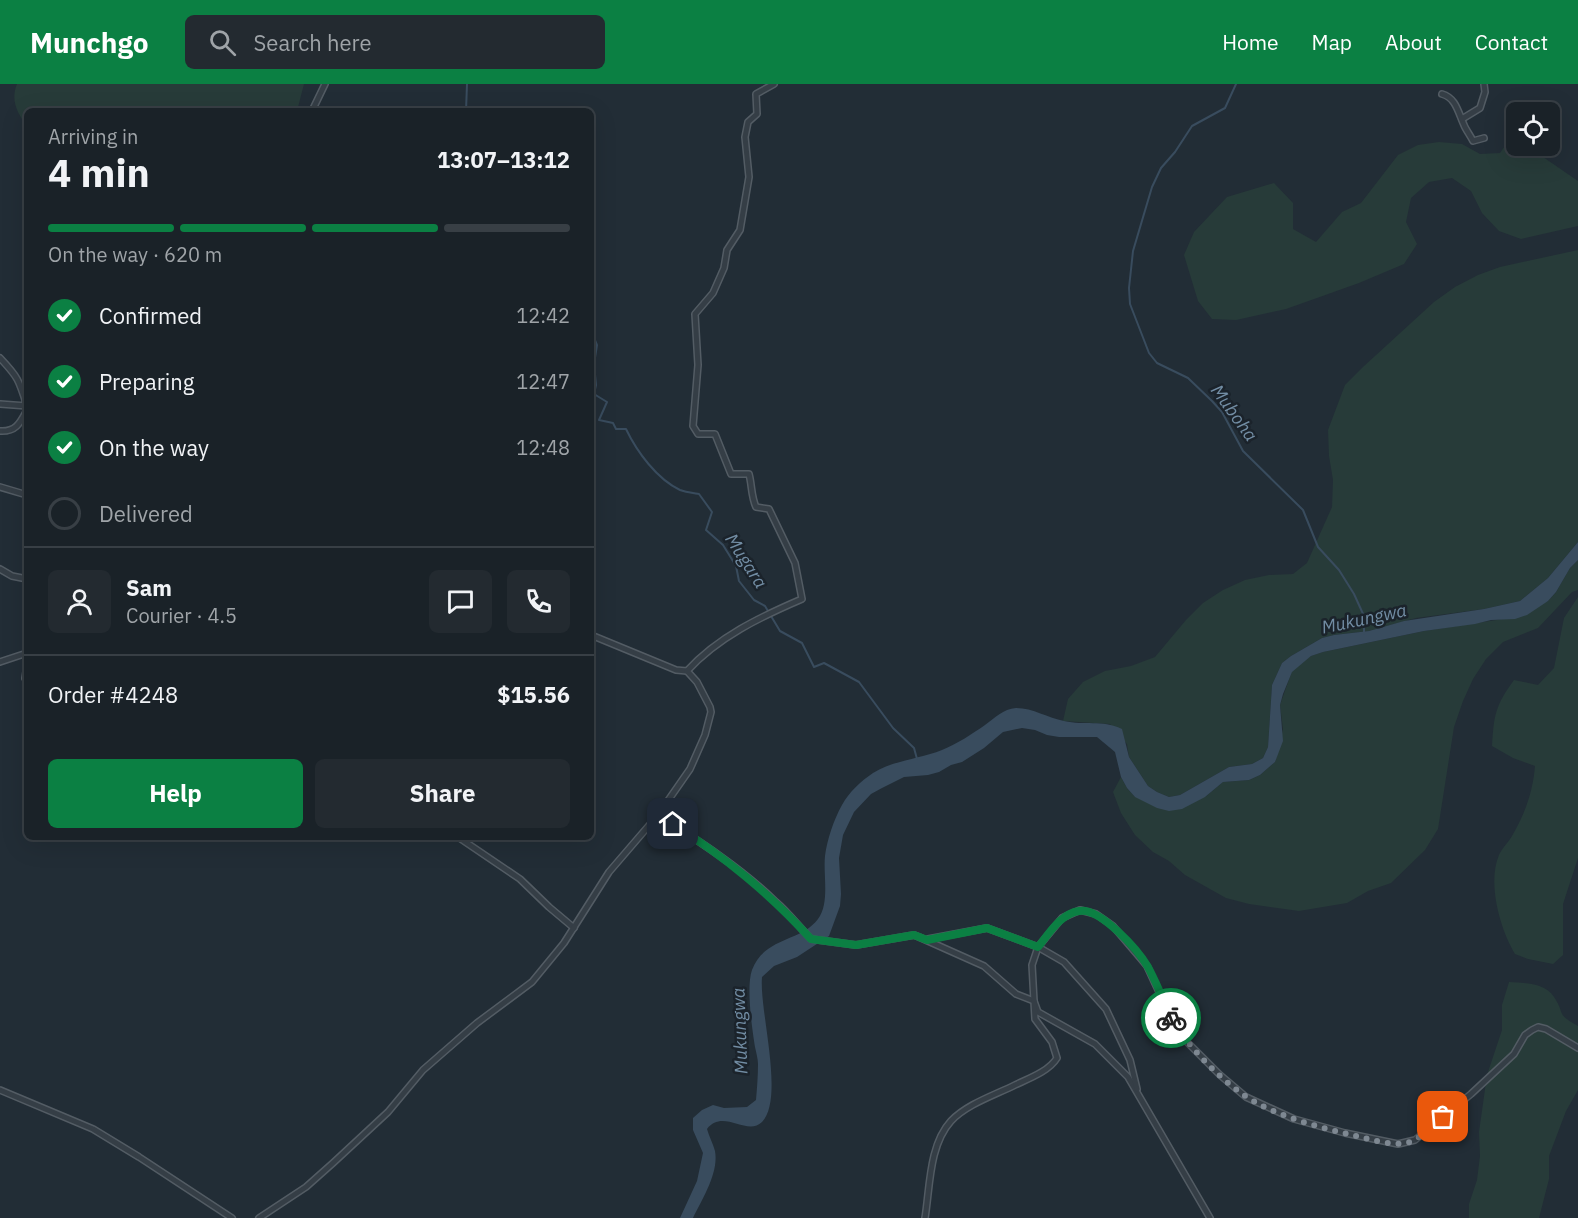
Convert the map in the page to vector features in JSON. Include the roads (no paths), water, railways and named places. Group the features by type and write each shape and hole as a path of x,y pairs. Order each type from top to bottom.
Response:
{"street":[{"path":"313,108 325,84"},
{"path":"687,671 702,655 726,637 768,613 802,599 795,562 769,509 756,507 751,496 752,485 749,474 731,474 715,434 698,434 693,426 698,365 695,314 713,293 724,268 727,250 740,230 749,177 745,137 747,122 757,114 756,94 774,84"},
{"path":"1462,118 1480,108 1485,92 1484,84"},
{"path":"1442,94 1453,99 1473,141 1484,138"},
{"path":"0,358 15,373 24,395"},
{"path":"0,404 24,406"},
{"path":"0,431 10,432 15,429 24,415"},
{"path":"0,487 24,494"},
{"path":"0,569 12,576 24,578"},
{"path":"260,1218 306,1187 388,1112 430,1063 532,982 558,952 609,872 658,815 690,769 705,735 711,712 709,702 697,682 687,671 676,670 594,636"},
{"path":"0,662 24,654"},
{"path":"658,815 687,833 756,884 778,903 811,939 856,945 914,935 984,966 1016,994 1035,1002"},
{"path":"462,840 520,879 574,928"},
{"path":"925,1218 934,1158 942,1134 951,1122 977,1104 1034,1076 1052,1065 1058,1058 1052,1042 1035,1019 1032,965 1038,947 1062,918 1080,910 1096,914 1113,926 1147,966 1172,1020 1184,1039 1220,1075 1246,1097 1294,1119 1381,1142 1398,1144 1415,1140 1471,1094 1514,1054 1525,1035 1532,1030 1546,1029 1578,1048"},
{"path":"927,940 987,928 1038,947 1064,962 1106,1009 1130,1060 1138,1095"},
{"path":"1035,1002 1038,1012 1095,1044 1128,1077 1210,1218"},
{"path":"0,1090 93,1129 232,1218"}],"water":[{"path":"1578,542 1578,560 1570,568 1556,592 1548,601 1527,615 1515,619 1491,620 1424,631 1311,656 1292,672 1283,694 1280,705 1283,741 1275,762 1260,775 1249,780 1223,782 1205,797 1182,809 1169,811 1157,808 1135,797 1121,777 1115,752 1097,737 1059,737 1022,728 1003,732 962,762 928,775 904,777 871,794 854,812 843,835 839,858 840,906 829,936 797,957 774,966 762,977 771,1074 768,1110 762,1122 756,1126 720,1121 713,1123 707,1129 715,1151 715,1168 693,1218 680,1218 697,1181 703,1153 693,1130 693,1118 702,1110 713,1105 724,1108 747,1107 756,1100 758,1062 752,1029 750,977 752,970 765,951 802,932 818,919 824,905 825,856 831,830 845,800 869,776 890,765 948,748 1003,712 1016,708 1064,721 1100,723 1122,729 1129,757 1148,786 1169,797 1180,795 1229,767 1252,764 1263,758 1268,747 1272,685 1282,663 1291,656 1322,638 1334,635 1369,631 1404,621 1520,601 1548,578"}],"waterway":[{"name":"Mugara","path":"466,108 467,84"},
{"name":"Muboha","path":"1236,84 1225,108 1192,126 1161,168 1152,187 1133,251 1129,288 1130,304 1149,353 1157,363 1188,378 1212,401 1222,412 1243,451 1303,510 1318,547 1339,570 1354,594 1364,616 1364,634"},
{"name":"Mugara","path":"594,338 597,345 594,364"},
{"name":"Mugara","path":"594,364 596,385 594,394"},
{"name":"Mugara","path":"594,394 607,402 599,420 613,423 616,429 626,429 648,464 663,479 682,491 699,494 712,512 706,530 723,545 736,566 739,581 754,600 765,606 780,631 802,643 814,667 824,663 859,682 893,728 914,748 917,759"}],"water label":[{"name":"Mukungwa","path":"1364,619"},
{"name":"Mukungwa","path":"740,1031"}]}
